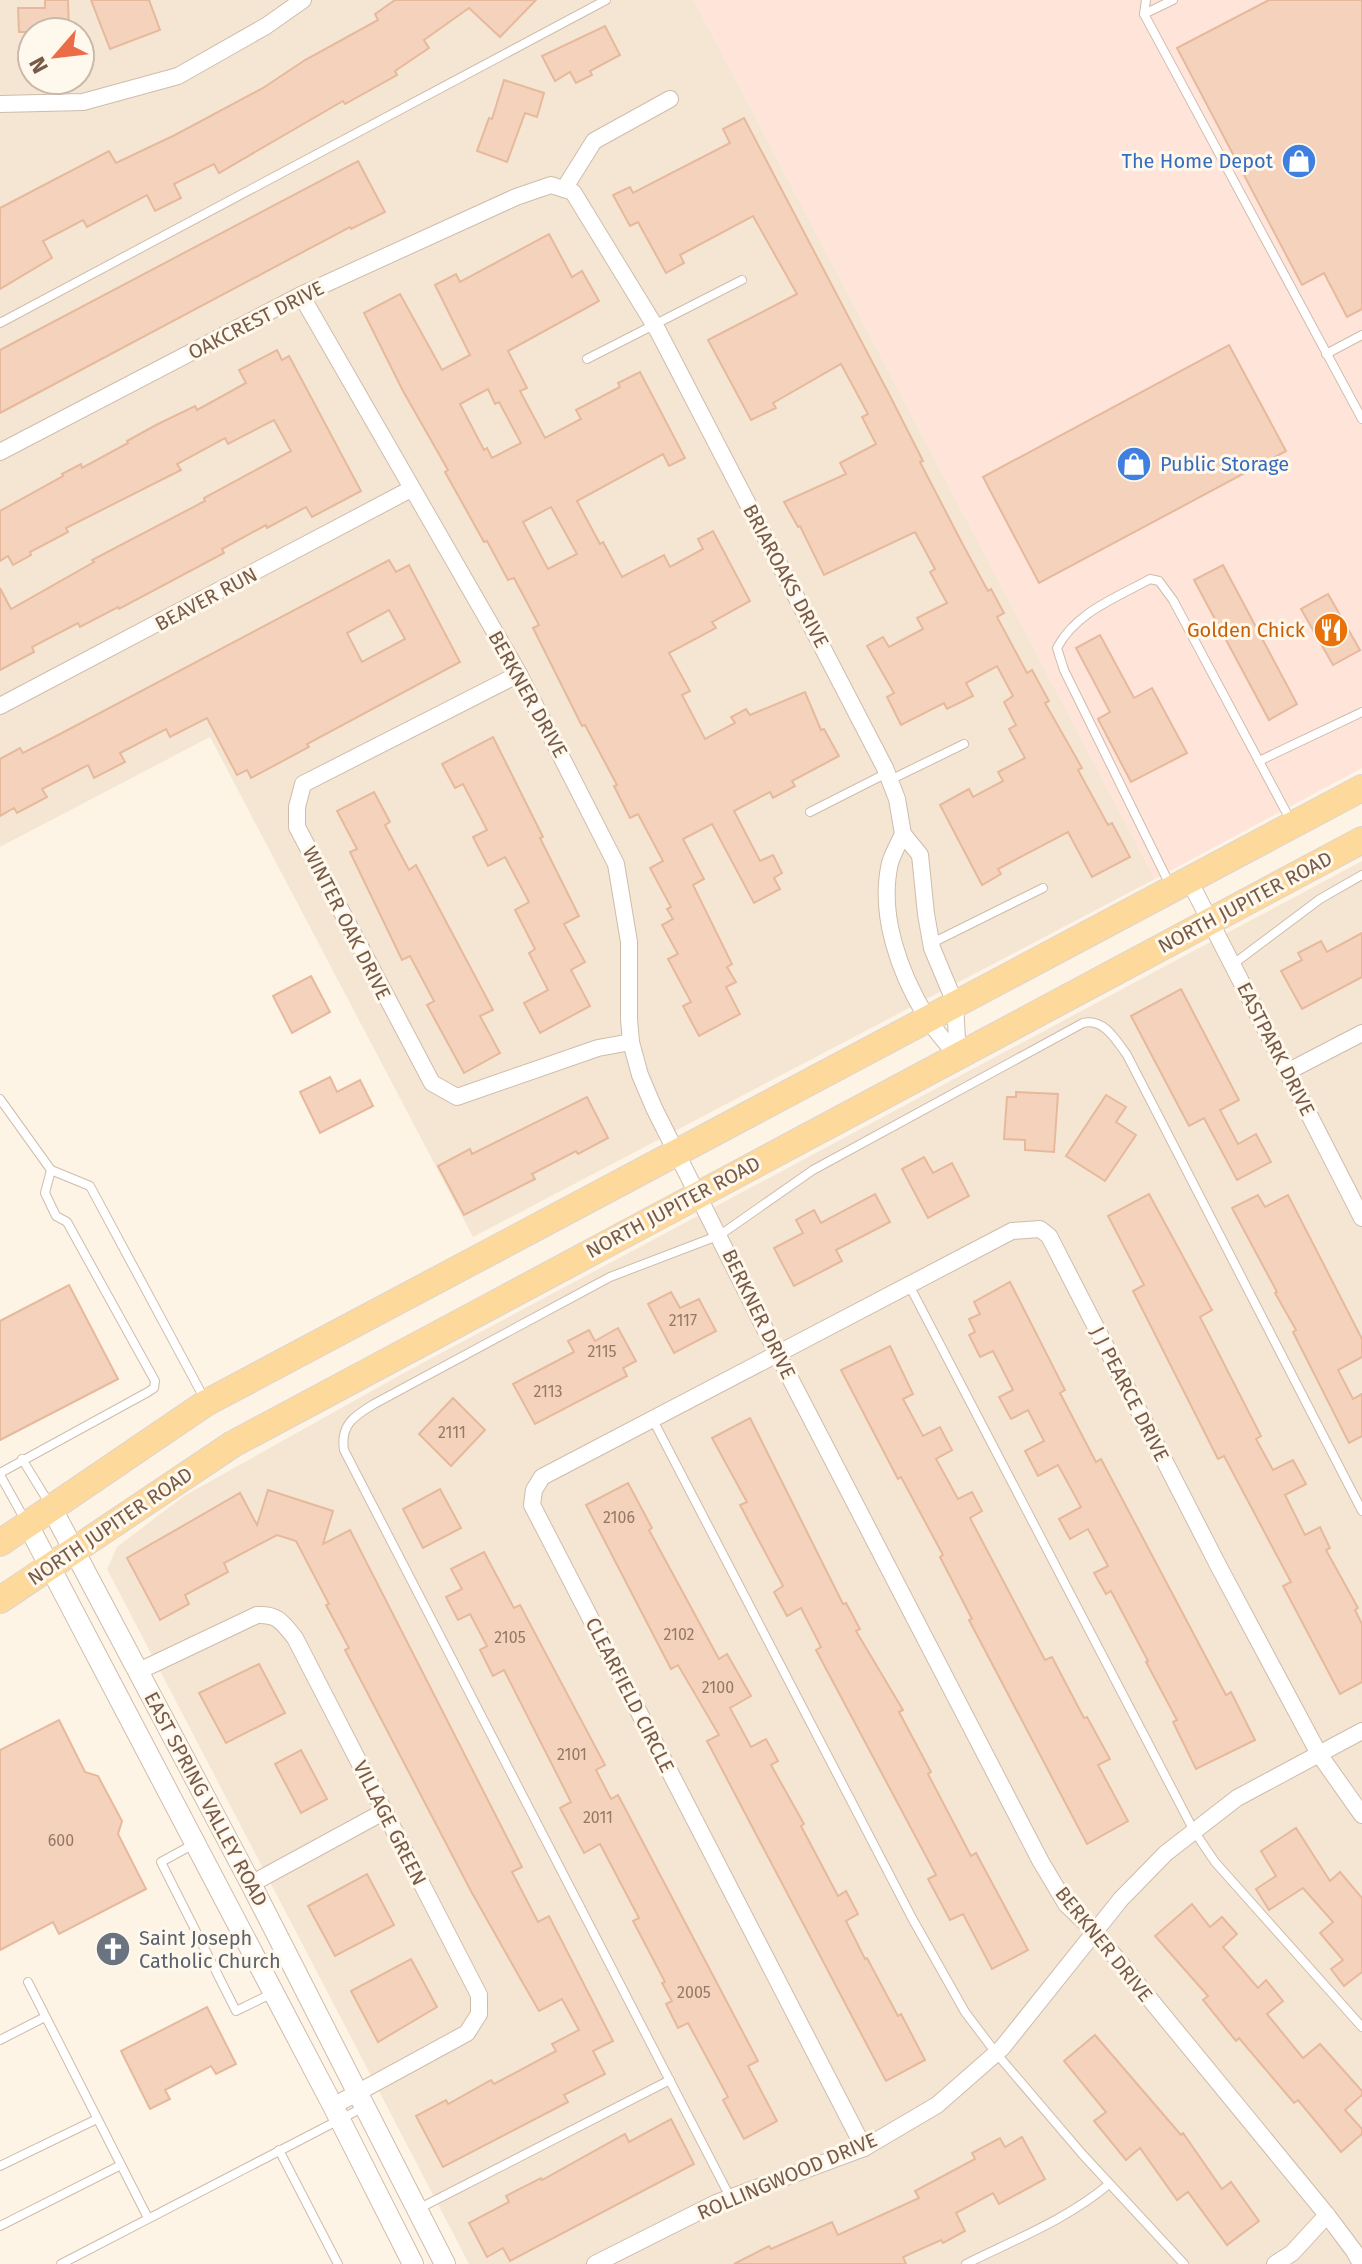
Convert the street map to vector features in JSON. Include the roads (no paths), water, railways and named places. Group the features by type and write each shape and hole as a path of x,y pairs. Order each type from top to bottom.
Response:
{"main road":[{"path":"0,1543 206,1403 1362,788"},
{"name":"NORTH JUPITER ROAD","path":"0,1600 233,1444 1362,840"}],"street":[{"path":"0,104 83,102 178,76 266,26 303,0"},
{"path":"564,189 594,141 670,99"},
{"name":"OAKCREST DRIVE","path":"0,452 301,295 516,197 551,185 564,189"},
{"name":"BRIAROAKS DRIVE","path":"564,189 573,192 654,324 888,777 897,799 903,834 920,855 931,943 955,1003 958,1057"},
{"name":"BERKNER DRIVE","path":"301,295 519,674 616,864 629,942 631,1042 640,1075 674,1152 720,1235 777,1353 1041,1862 1066,1904 1094,1931 1327,2215 1361,2264"},
{"name":"BEAVER RUN","path":"0,706 411,489"},
{"name":"WINTER OAK DRIVE","path":"519,674 303,784 297,807 297,827 432,1083 457,1097 598,1048 631,1042"},
{"path":"903,834 891,861 887,893 890,926 898,956 927,1018 958,1057"},
{"name":"EASTPARK DRIVE","path":"1181,885 1210,921 1362,1218"},
{"path":"1287,1072 1362,1033"},
{"name":"J J PEARCE DRIVE","path":"777,1353 1012,1231 1040,1229 1049,1236 1319,1754 1362,1815"},
{"name":"CLEARFIELD CIRCLE","path":"777,1353 542,1477 534,1490 532,1505 864,2148"},
{"name":"EAST SPRING VALLEY ROAD","path":"51,1507 251,1884 445,2264"},
{"name":"EAST SPRING VALLEY ROAD","path":"28,1525 413,2264"},
{"name":"VILLAGE GREEN","path":"139,1671 257,1615 270,1614 281,1621 295,1638 479,1995 479,2014 467,2033 336,2112"},
{"name":"ROLLINGWOOD DRIVE","path":"595,2264 731,2198 864,2148 937,2105 996,2053 1094,1931 1166,1853 1237,1798 1362,1731"},
{"path":"251,1884 385,1811"},
{"path":"1275,2264 1292,2253 1327,2215"}],"lane":[{"path":"0,323 606,0"},
{"path":"1146,0 1144,14 1362,419"},
{"path":"1144,14 1173,0"},
{"path":"587,359 742,280"},
{"path":"1326,354 1362,335"},
{"path":"1181,885 1132,804 1064,670 1057,648 1077,620 1150,579 1159,581 1173,600 1294,825"},
{"path":"1259,761 1362,712"},
{"path":"810,812 964,744"},
{"path":"1232,965 1320,899 1362,875"},
{"path":"931,943 1043,888"},
{"path":"731,2198 344,1450 343,1434 350,1420 374,1404 610,1277 720,1235 813,1170 1069,1030 1093,1021 1101,1025 1127,1055 1362,1511"},
{"path":"0,1099 51,1170 90,1186 206,1403"},
{"path":"28,1525 0,1474 22,1459 148,1392 154,1388 155,1381 67,1222 56,1216 45,1193 51,1170"},
{"path":"909,1285 1194,1831 1215,1862 1362,2027"},
{"path":"652,1419 912,1918 965,2012 996,2053 1109,2184 1184,2264"},
{"path":"22,1459 51,1507"},
{"path":"195,1844 161,1862 236,2011 274,1992"},
{"path":"28,1982 148,2218"},
{"path":"0,2040 45,2017"},
{"path":"417,2209 670,2080"},
{"path":"61,2264 279,2150 336,2112"},
{"path":"0,2166 97,2119"},
{"path":"279,2150 338,2264"},
{"path":"0,2226 121,2165"},
{"path":"966,2264 1072,2210 1109,2184"}],"place":[{"name":"The Home Depot","path":"1299,161"},
{"name":"Public Storage","path":"1134,464"},
{"name":"Golden Chick","path":"1331,630"},
{"name":"Saint Joseph Catholic Church","path":"113,1949"}]}
